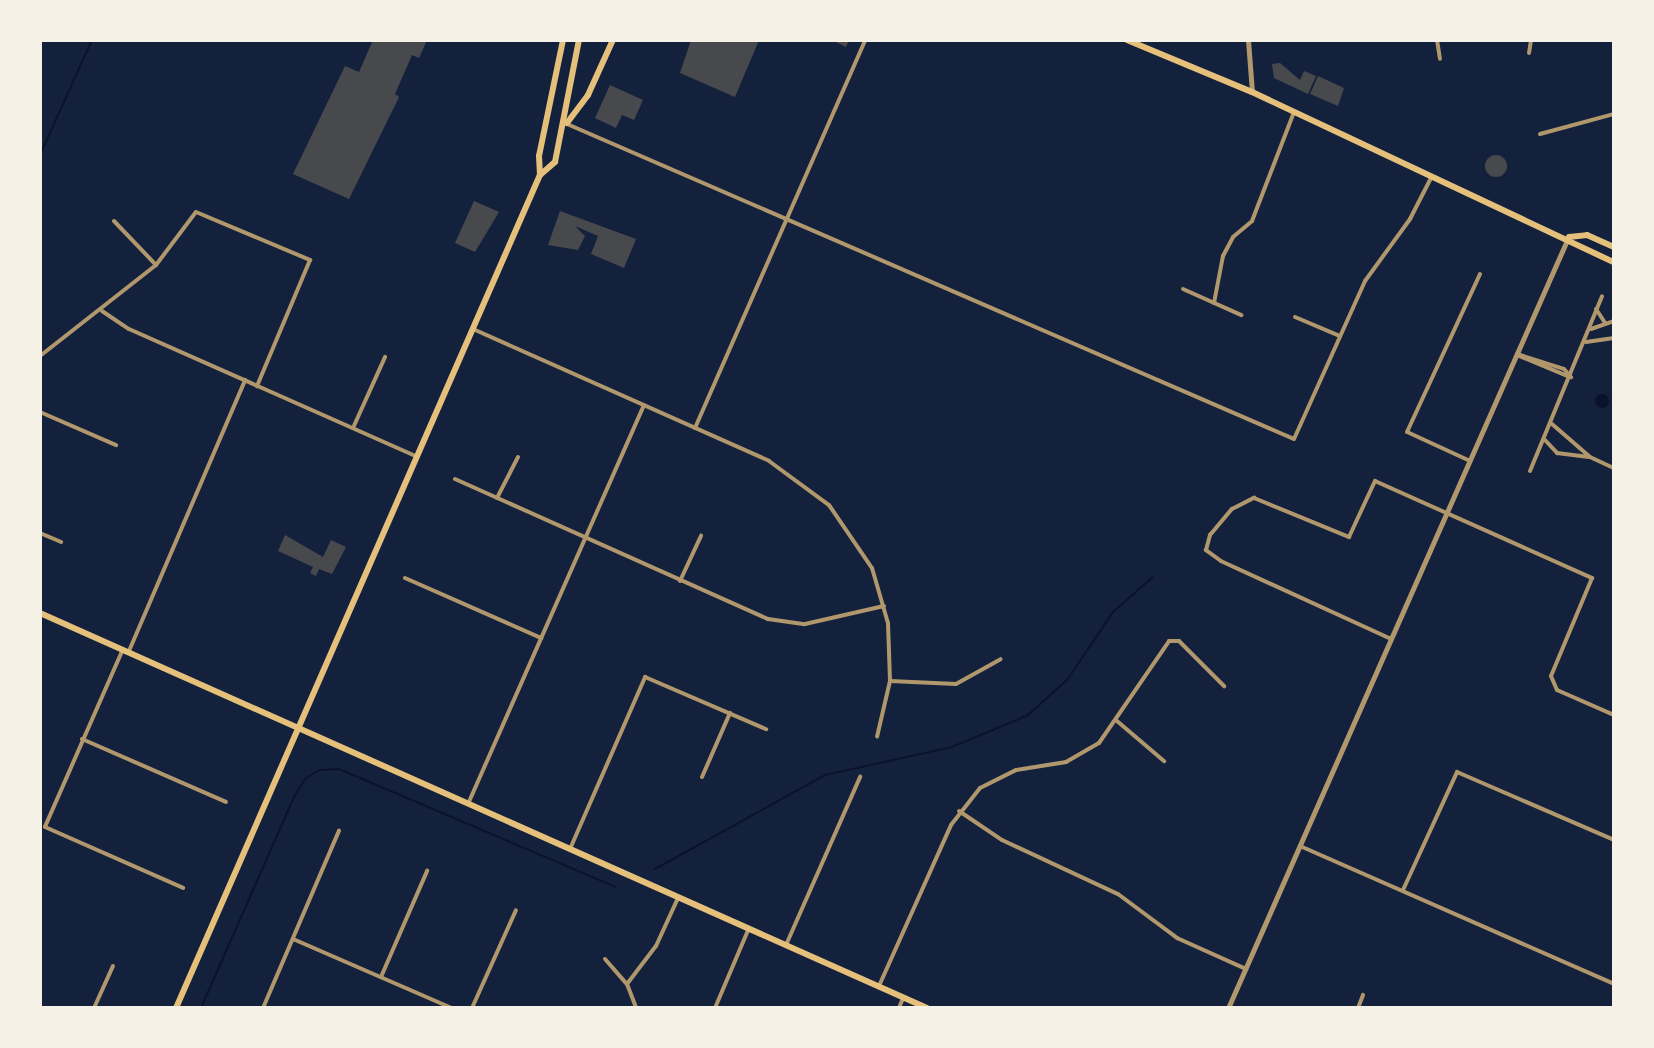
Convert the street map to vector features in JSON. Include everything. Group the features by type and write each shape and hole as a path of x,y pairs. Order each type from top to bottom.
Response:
{"main road":[{"path":"540,175 538,156 562,40"},
{"path":"176,1008 540,175 555,162 566,123 579,40"},
{"path":"566,123 588,95 613,40"},
{"path":"1127,40 1252,92 1568,237 1614,262"},
{"path":"1568,237 1587,235 1614,247"},
{"path":"40,613 927,1008"}],"street":[{"path":"695,428 865,40"},
{"path":"1248,40 1252,92"},
{"path":"1437,40 1440,59"},
{"path":"1529,52 1531,40"},
{"path":"1214,303 1223,256 1233,237 1252,221 1294,112"},
{"path":"1540,134 1614,114"},
{"path":"566,123 1294,439 1365,281 1410,219 1433,175"},
{"path":"40,356 102,311 156,265 196,212 310,260 257,386"},
{"path":"114,221 156,265"},
{"path":"1228,1008 1389,638 1568,237"},
{"path":"1468,460 1407,432 1480,274"},
{"path":"1183,289 1241,315"},
{"path":"1530,471 1586,342 1602,296"},
{"path":"1596,309 1605,323"},
{"path":"102,311 129,329 417,456"},
{"path":"1294,317 1340,336"},
{"path":"1591,329 1614,321"},
{"path":"473,329 769,461 812,489 854,536 884,606 890,681 877,737"},
{"path":"1586,342 1614,338"},
{"path":"1516,354 1570,377"},
{"path":"1516,354 1564,369 1570,377"},
{"path":"353,428 385,357"},
{"path":"183,888 45,827 82,739 126,650 245,380"},
{"path":"468,804 644,405"},
{"path":"40,412 116,445"},
{"path":"1551,424 1590,457 1614,466"},
{"path":"1545,439 1557,453 1590,457"},
{"path":"497,498 518,457"},
{"path":"455,479 680,581 782,622 805,624 884,606"},
{"path":"1389,638 1221,561 1206,550 1207,542 1232,509 1254,498 1349,537 1375,481 1592,578 1551,676 1557,690 1614,715"},
{"path":"40,533 61,542"},
{"path":"680,581 700,536"},
{"path":"405,578 541,638"},
{"path":"879,986 959,811 998,777 1085,753 1117,720 1169,641 1179,641 1224,686"},
{"path":"890,681 956,684 1000,659"},
{"path":"570,849 645,677 766,729"},
{"path":"702,777 730,713"},
{"path":"1117,720 1164,761"},
{"path":"82,739 226,802"},
{"path":"1402,890 1457,772 1614,840"},
{"path":"786,945 860,777"},
{"path":"959,811 1002,840 1118,894 1177,938 1246,969"},
{"path":"263,1008 339,831"},
{"path":"1299,846 1614,984"},
{"path":"381,976 427,871"},
{"path":"627,984 656,946 678,897"},
{"path":"472,1008 516,910"},
{"path":"715,1008 749,928"},
{"path":"294,939 452,1008"},
{"path":"604,959 627,984 636,1008"},
{"path":"94,1008 113,966"},
{"path":"1358,1008 1364,995"},
{"path":"899,1008 904,997"}],"water":[{"path":"1599,394 1605,394 1609,401 1605,408 1599,408 1595,404 1595,398"}],"building":[{"path":"373,40 427,40 419,58 412,55 395,94 399,97 349,199 293,174 345,66 359,72"},
{"path":"691,40 759,40 735,97 680,73"},
{"path":"832,40 849,40 846,47"},
{"path":"1280,63 1300,80 1304,71 1316,76 1308,94 1274,78 1272,64"},
{"path":"1318,76 1344,88 1338,106 1310,94"},
{"path":"610,85 643,100 634,120 622,115 616,128 595,118"},
{"path":"1492,155 1500,155 1507,162 1507,170 1500,177 1492,177 1485,170 1485,162"},
{"path":"474,201 499,212 475,252 455,243"},
{"path":"560,211 636,239 624,268 591,254 598,236 575,226 585,236 578,250 548,245"},
{"path":"285,535 323,557 331,540 346,547 332,574 319,569 316,576 310,573 313,567 278,551"}],"waterway":[{"path":"40,155 92,40"},
{"path":"655,869 825,775 952,747 1028,715 1067,680 1113,612 1153,577"},
{"path":"201,1008 294,797 306,778 320,770 339,769 615,887"}]}
